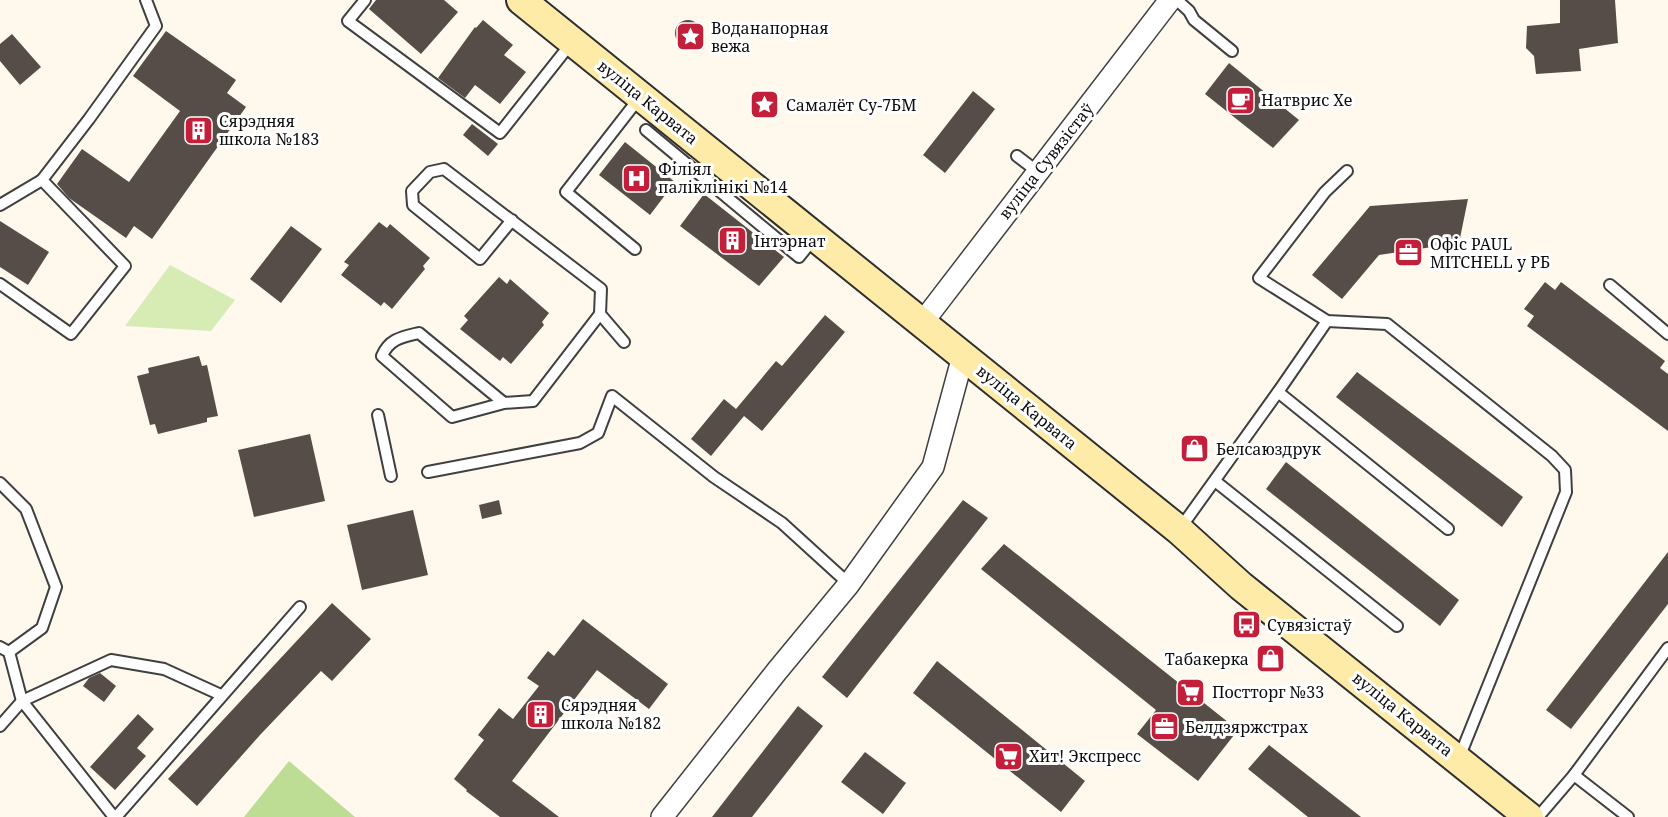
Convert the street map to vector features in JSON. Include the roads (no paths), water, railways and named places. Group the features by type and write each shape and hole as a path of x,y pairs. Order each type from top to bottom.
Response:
{"street":[{"name":"вуліца Сувязістаў","path":"922,323 1170,0"},
{"name":"вуліца Карвата","path":"533,6 573,41 1179,530 1241,586 1529,817"},
{"path":"662,817 849,584 933,467 963,356"}],"lane":[{"path":"0,205 42,180 156,26 146,0"},
{"path":"365,0 348,21 500,133 573,41"},
{"path":"1177,0 1189,10 1194,20 1232,51"},
{"path":"635,249 566,192 641,96"},
{"path":"646,130 799,257 815,237"},
{"path":"1017,156 1038,172"},
{"path":"504,403 419,333 401,337 386,346 382,356 452,417 504,403 533,401 600,314 602,289 512,220 444,169 430,172 412,191 413,205 480,259 512,220"},
{"path":"1347,171 1325,192 1259,278 1327,321 1387,324 1552,456 1565,470 1566,492 1458,759"},
{"path":"0,284 71,334 125,266 42,180"},
{"path":"1610,285 1668,334"},
{"path":"600,314 624,342"},
{"path":"1179,530 1327,321"},
{"path":"1278,392 1448,529"},
{"path":"428,472 580,443 598,433 612,396 714,477 782,523 849,584"},
{"path":"378,415 392,476"},
{"path":"1215,481 1397,626"},
{"path":"0,483 26,509 56,587 42,628 4,650 22,701 115,817 300,607"},
{"path":"1538,817 1574,775 1668,648"},
{"path":"0,726 22,701 111,660 164,669 221,695"},
{"path":"1574,775 1628,817"}],"place":[{"name":"Воданапорная вежа","path":"690,37"},
{"name":"Натврис Хе","path":"1240,100"},
{"name":"Самалёт Су-7БМ","path":"765,105"},
{"name":"Сярэдняя школа №183","path":"198,130"},
{"name":"Філіял паліклінікі №14","path":"637,178"},
{"name":"Інтэрнат","path":"733,241"},
{"name":"Офіс PAUL MITCHELL у РБ","path":"1409,253"},
{"name":"Белсаюздрук","path":"1195,449"},
{"name":"Сувязістаў","path":"1246,625"},
{"name":"Табакерка","path":"1270,659"},
{"name":"Постторг №33","path":"1191,692"},
{"name":"Сярэдняя школа №182","path":"540,714"},
{"name":"Белдзяржстрах","path":"1164,727"},
{"name":"Хит! Экспресс","path":"1008,756"}]}
